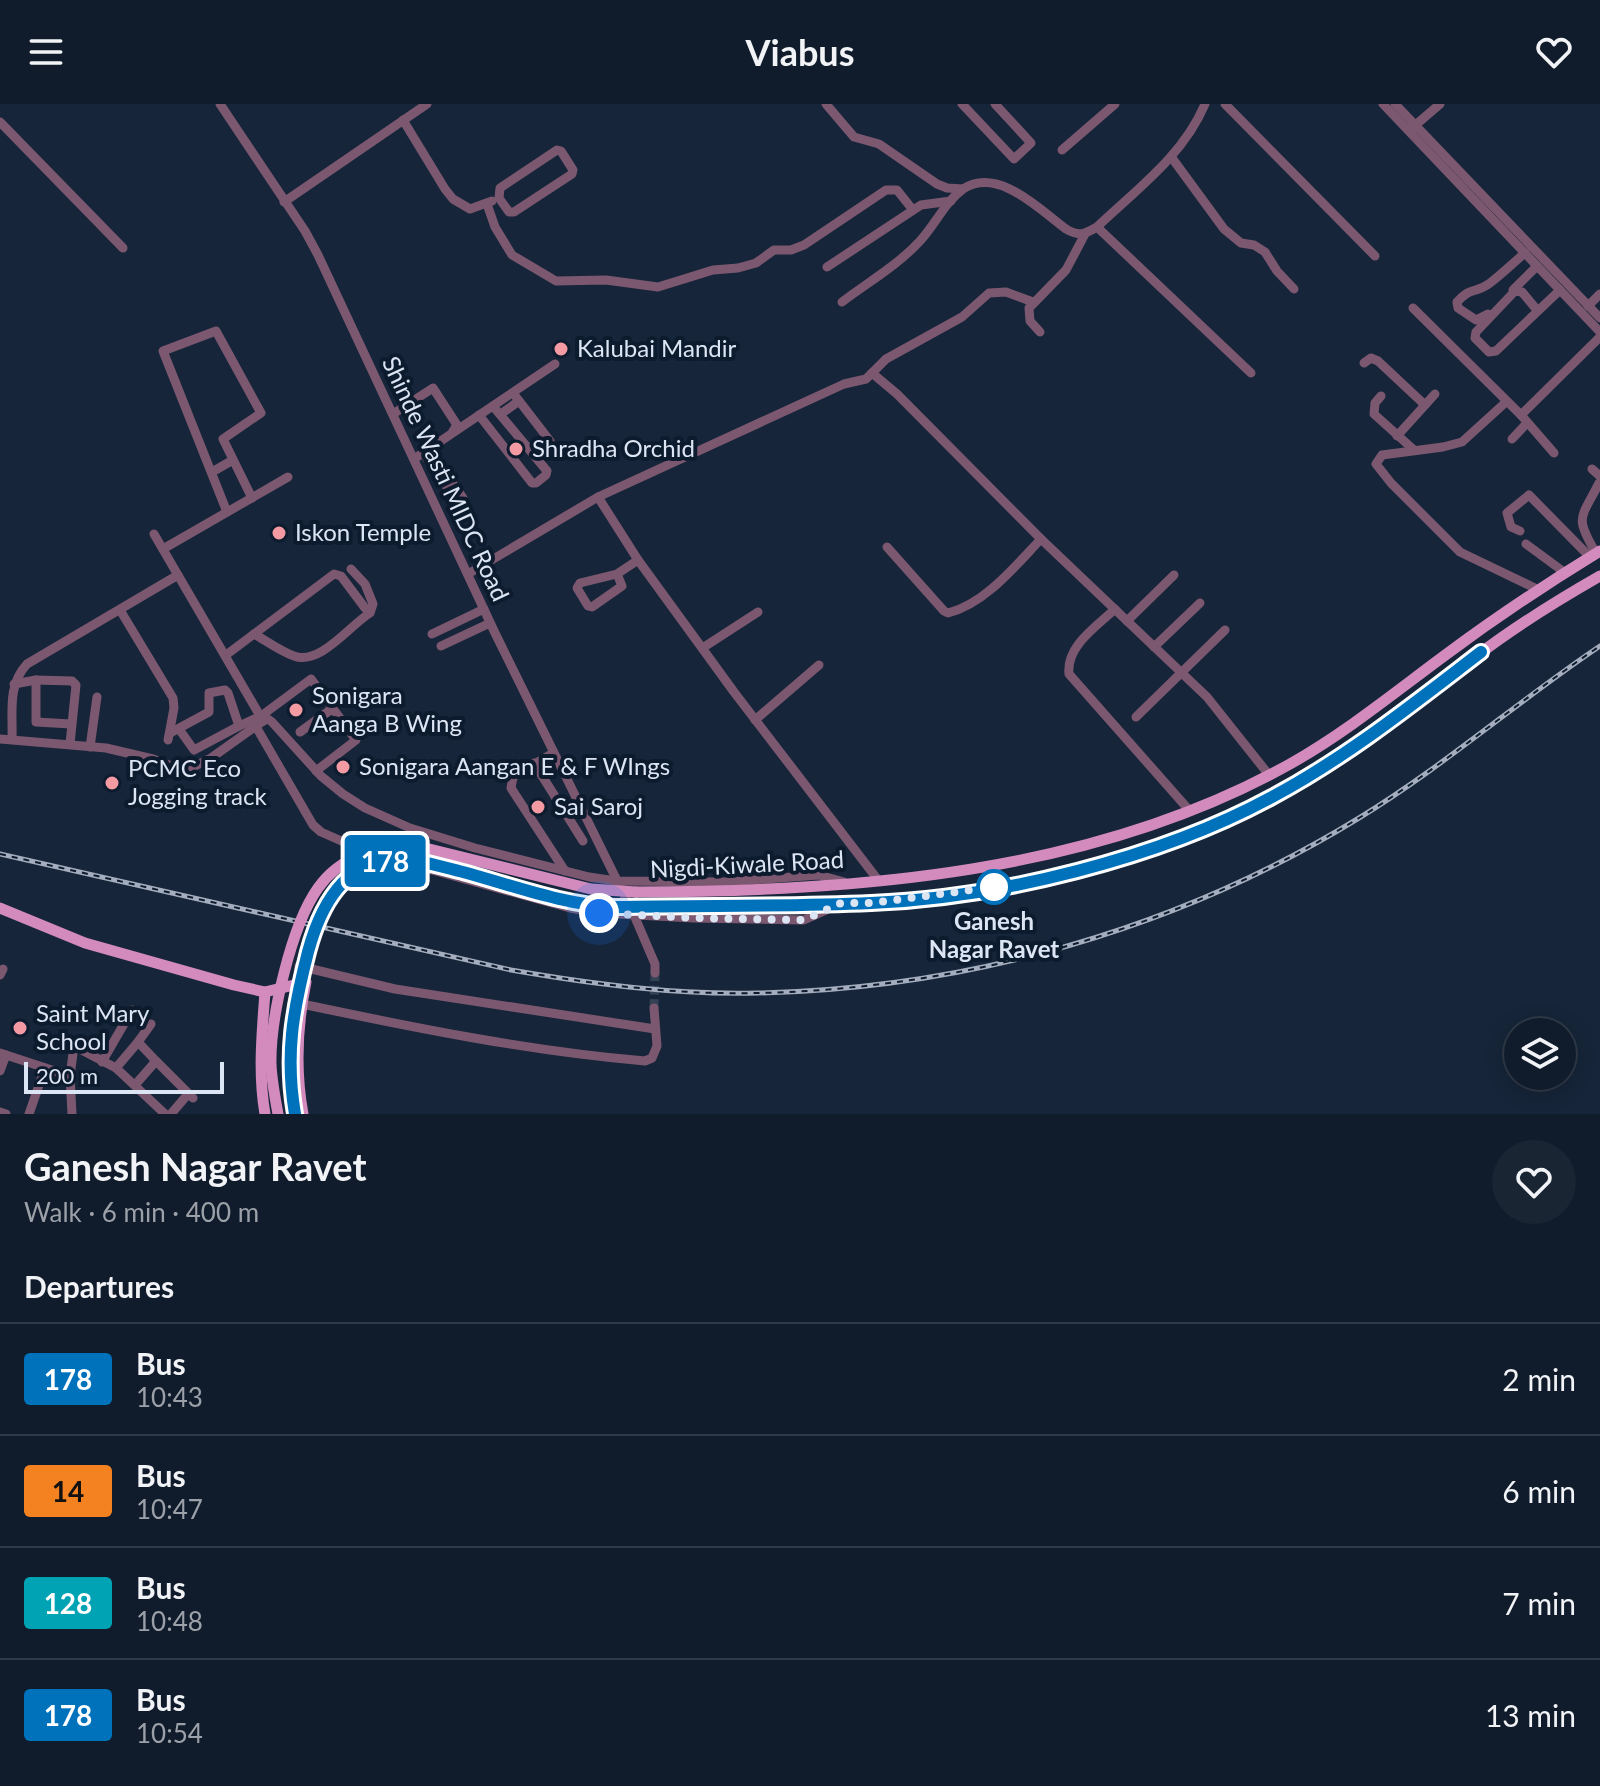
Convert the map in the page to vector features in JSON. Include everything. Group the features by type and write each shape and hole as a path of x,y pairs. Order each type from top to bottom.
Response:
{"main road":[{"name":"Nigdi-Kiwale Road","path":"278,1114 271,1063 273,1035 281,989 297,934 319,886 337,868 359,855 382,846 409,844 591,889 717,892 848,883 990,867 1075,848 1189,810 1241,790 1269,775 1340,733 1537,589 1595,554"},
{"name":"Nigdi-Kiwale Road","path":"295,1114 289,1048 291,1027 317,921 336,891 352,875 367,867 386,860 419,861 602,907 872,903 966,893 1081,871 1201,830 1271,798 1397,718 1481,652 1600,576"},
{"path":"0,908 85,943 234,985 265,992 301,983 297,1066 303,1114"},
{"path":"265,992 261,1054 261,1094 265,1114"}],"street":[{"name":"Shinde Wasti MIDC Road","path":"220,104 318,255 416,456 484,609 485,625 634,915 655,964 655,973"},
{"path":"284,202 427,104"},
{"path":"826,104 854,137 867,138 879,144 937,184 963,189"},
{"path":"962,104 1014,159 1031,143 995,104"},
{"path":"1062,150 1115,104"},
{"path":"842,302 919,243 951,201 963,189 975,184 998,185 1023,198 1075,235 1085,234 1097,227 1172,158 1188,138 1205,104"},
{"path":"1225,104 1375,256"},
{"path":"1383,104 1412,128 1600,318"},
{"path":"1395,104 1412,128 1600,334 1524,419 1512,439"},
{"path":"1412,128 1440,104"},
{"path":"403,120 453,199 470,209 499,198"},
{"path":"0,122 123,248"},
{"path":"557,150 561,151 573,170 570,176 514,212 507,210 499,198 503,185 557,150"},
{"path":"1172,158 1224,229 1241,243 1261,248 1294,289"},
{"path":"487,204 495,227 512,255 556,281 606,280 658,287 713,270 747,266 774,250 791,250 804,245 886,190 897,190 913,210"},
{"path":"827,267 913,210 930,202 951,201"},
{"path":"1097,227 1251,373"},
{"path":"1040,332 1028,315 1033,302 1066,270 1085,234"},
{"path":"1525,253 1491,283 1464,294 1457,302 1458,308 1479,321 1537,266"},
{"path":"1537,310 1522,292 1515,291 1476,332 1475,338 1492,353 1560,290"},
{"path":"468,574 598,497 844,384 866,379 902,348 962,317 989,293 1006,292 1033,302"},
{"path":"1588,306 1600,294"},
{"path":"1413,308 1554,453"},
{"path":"227,512 163,351 216,331 261,413 223,439 252,498"},
{"path":"1364,363 1371,358 1378,361 1425,405"},
{"path":"416,456 479,415 499,408 516,397 555,364"},
{"path":"872,373 1207,697 1269,775"},
{"path":"393,414 433,388 457,425 456,429 416,456"},
{"path":"1397,436 1435,394"},
{"path":"1381,396 1375,403 1374,414 1414,450"},
{"path":"499,408 539,453 550,445 550,441 516,397"},
{"path":"1506,402 1462,442 1382,455 1377,459 1377,468 1460,552 1537,589"},
{"path":"479,415 532,483 536,483 547,471 499,408"},
{"path":"487,424 499,408"},
{"path":"416,456 445,485 454,485 463,498"},
{"path":"212,472 233,460"},
{"path":"1592,469 1600,476"},
{"path":"163,549 288,477"},
{"path":"1595,554 1581,521 1599,483"},
{"path":"1520,531 1511,527 1507,513 1529,495 1595,554"},
{"path":"598,497 638,560 878,880"},
{"path":"154,534 226,655 313,825 346,843"},
{"path":"887,547 948,613 980,596 1006,575 1041,539"},
{"path":"1526,544 1564,572"},
{"path":"617,574 622,587 594,606 588,606 577,588 578,584 617,574 638,560"},
{"path":"254,634 297,658 314,656 330,646 370,613 373,604 365,584 351,569"},
{"path":"226,655 338,573 365,608"},
{"path":"12,739 14,684 27,664 178,575"},
{"path":"1127,621 1174,575"},
{"path":"1154,647 1200,603"},
{"path":"432,634 484,609"},
{"path":"1115,609 1079,644 1069,662 1069,674 1189,810"},
{"path":"120,610 173,698 172,734"},
{"path":"704,647 758,612"},
{"path":"441,646 485,625 473,614"},
{"path":"1136,717 1225,630"},
{"path":"755,720 819,665"},
{"path":"0,739 128,752 180,770 189,770 211,758 311,679 356,740 316,771"},
{"path":"14,684 36,680 74,683 70,744"},
{"path":"36,680 36,722 71,724"},
{"path":"172,734 209,712 209,693 225,690 239,726"},
{"path":"90,747 97,697"},
{"path":"300,732 333,708"},
{"path":"172,734 194,750 239,726 268,719 316,771 365,808 410,828 565,871 616,881 710,883 819,875 848,883"},
{"path":"553,753 513,777 511,788 565,871"},
{"path":"534,763 583,841"},
{"path":"393,866 432,870 570,908 634,915 804,920 841,903"},
{"path":"301,983 299,966 395,989 655,1029"},
{"path":"302,1004 545,1051 645,1061 655,1053 654,1008"},
{"path":"102,1062 132,1010"},
{"path":"116,1068 151,1024"},
{"path":"138,1042 190,1096 171,1114"},
{"path":"72,1114 70,1076 74,1046 116,1068 165,1114"},
{"path":"0,1071 3,1054 70,1076"},
{"path":"135,1085 156,1061"},
{"path":"29,1114 45,1068"},
{"path":"0,1112 6,1114"}],"tunnel":[{"path":"346,843 387,863"},
{"path":"654,1008 655,973"}],"railway":[{"path":"0,854 511,970 572,980 634,988 757,993 836,989 915,979 993,965 1145,921 1219,891 1290,857 1390,798 1600,646"}],"bus line":[{"name":"178","path":"295,1114 289,1048 292,1016 317,921 336,891 352,875 367,867 386,860 419,861 602,907 872,903 966,893 1081,871 1201,830 1271,798 1397,718 1481,652"}],"place":[{"name":"Kalubai Mandir","path":"561,349"},
{"name":"Shradha Orchid","path":"516,449"},
{"name":"Iskon Temple","path":"279,533"},
{"name":"Sonigara Aanga B Wing","path":"296,710"},
{"name":"Sonigara Aangan E & F WIngs","path":"343,767"},
{"name":"PCMC Eco Jogging track","path":"112,783"},
{"name":"Sai Saroj","path":"538,807"},
{"name":"Ganesh Nagar Ravet","path":"994,887"},
{"name":"Saint Mary School","path":"20,1028"}],"route":[{"path":"599,913 804,920 841,903 872,903 994,887"}]}
